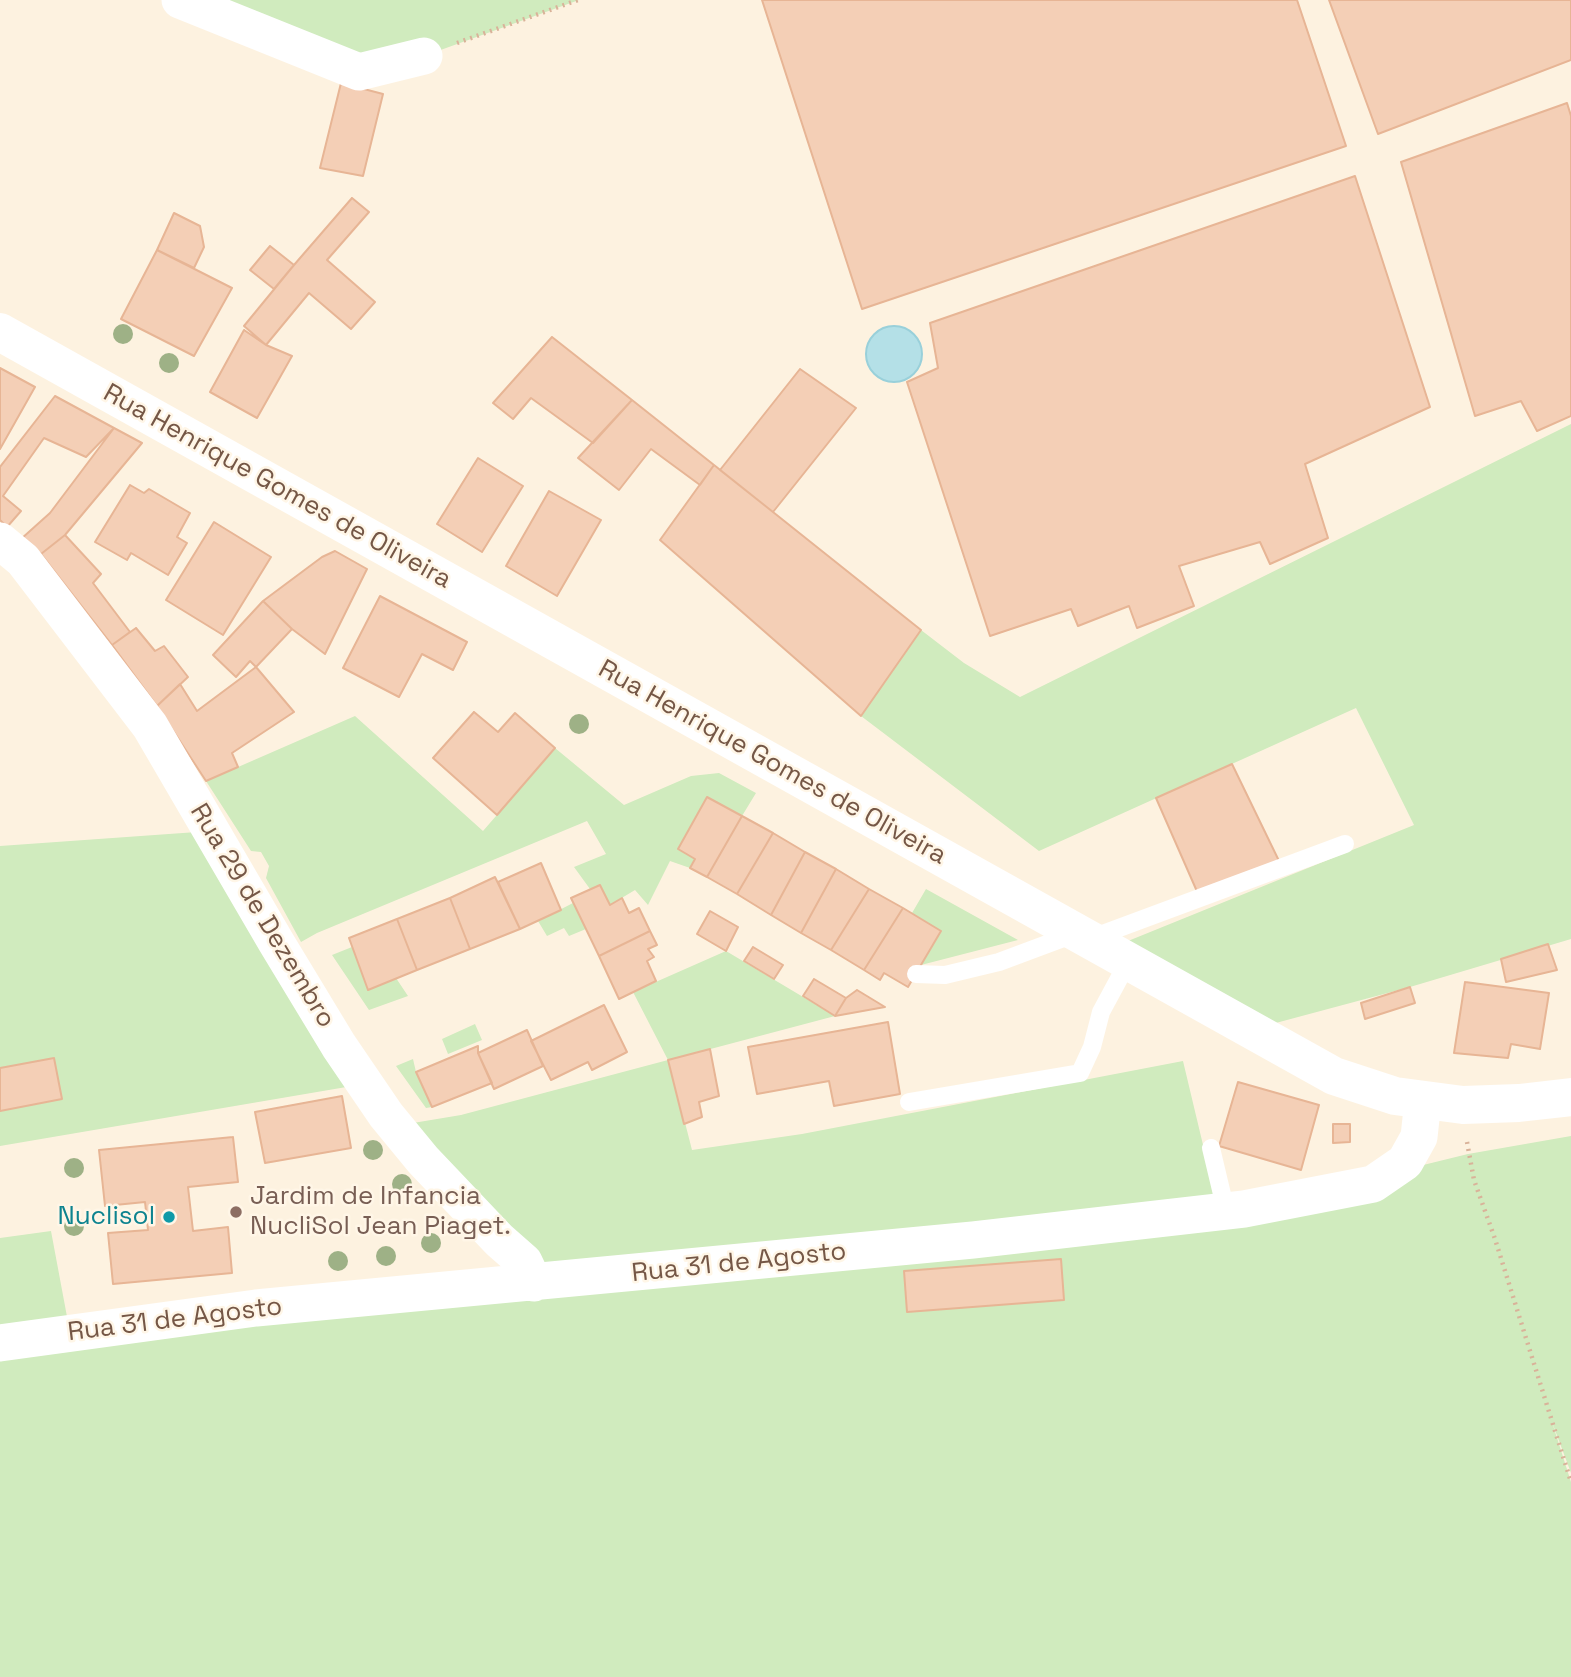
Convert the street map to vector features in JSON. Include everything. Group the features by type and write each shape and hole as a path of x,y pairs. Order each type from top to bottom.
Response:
{"street":[{"path":"180,0 359,72 424,56"},
{"name":"Rua Henrique Gomes de Oliveira","path":"0,332 1334,1076 1395,1096 1463,1105 1519,1103 1571,1097"},
{"name":"Rua 29 de Dezembro","path":"0,541 23,560 150,726 339,1046 386,1115 423,1160 499,1240 524,1262 534,1283"},
{"name":"Rua 31 de Agosto","path":"0,1343 256,1307 973,1240 1226,1211 1373,1184 1405,1162 1419,1137 1423,1100"}],"lane":[{"path":"916,974 945,975 999,962 1083,936 1345,844"},
{"path":"909,1102 1080,1073 1092,1047 1101,1012 1128,962"},
{"path":"1211,1148 1226,1211"}],"path":[{"path":"424,56 578,0"},
{"path":"1463,1105 1474,1180 1571,1482"}],"green space":[{"path":"180,0 579,0 424,56 359,72"},
{"path":"1571,424 1571,939 1410,987 1272,1024 1128,941 1414,825 1356,708 1039,851 861,716 921,630 964,663 1020,697"},
{"path":"355,716 483,831 555,748 624,805 691,776 719,773 756,793 742,816 707,797 695,859 690,868 670,861 648,905 635,890 610,905 600,885 590,889 574,867 606,854 587,821 301,942 266,878 269,866 261,852 251,851 206,781"},
{"path":"211,831 364,1084 0,1146 0,846"},
{"path":"926,889 1018,940 921,965 941,931 912,913"},
{"path":"573,903 586,929 569,936 564,928 547,936 538,921"},
{"path":"352,947 396,978 408,996 369,1010 332,955"},
{"path":"726,951 835,1016 669,1060 692,1150 802,1134 1183,1061 1214,1191 1244,1209 1468,1154 1571,1136 1571,1473 1552,1422 1571,1482 1571,1677 0,1677 0,1344 534,1283 395,1126 461,1115 668,1060 633,992"},
{"path":"475,1024 482,1040 448,1054 442,1039"},
{"path":"413,1059 432,1107 426,1108 396,1066"},
{"path":"51,1231 68,1322 0,1331 0,1238"}],"water":[{"path":"894,326 905,328 914,334 920,343 920,365 914,374 905,380 894,382 883,380 874,374 868,365 866,354 868,343 874,334 883,328"}],"building":[{"path":"762,0 1297,0 1346,146 862,309"},
{"path":"1329,0 1571,0 1571,60 1378,134"},
{"path":"341,83 383,94 363,176 320,168"},
{"path":"1567,103 1571,116 1571,416 1537,431 1521,401 1475,416 1401,162"},
{"path":"1355,176 1430,407 1305,464 1328,538 1270,564 1260,542 1179,566 1194,606 1137,628 1129,606 1078,626 1071,609 990,636 907,382 938,368 930,323"},
{"path":"352,198 369,212 327,260 375,302 351,329 309,293 266,345 244,326"},
{"path":"174,213 200,226 204,247 194,268 157,250"},
{"path":"270,246 294,265 274,289 250,270"},
{"path":"157,250 232,288 194,356 121,319"},
{"path":"244,330 266,345 292,356 257,418 210,392"},
{"path":"552,337 632,400 593,443 531,398 513,419 493,403"},
{"path":"0,368 35,387 0,449"},
{"path":"800,369 856,408 773,512 720,470"},
{"path":"55,396 114,428 86,457 44,438 3,496 21,511 7,527 0,520 0,467"},
{"path":"632,400 714,465 700,485 651,449 619,490 578,458"},
{"path":"114,428 142,443 65,535 41,554 21,539 50,513"},
{"path":"478,458 523,486 482,552 437,524"},
{"path":"714,465 921,630 861,716 660,540"},
{"path":"130,485 144,493 149,489 190,513 177,537 187,543 168,575 131,553 127,560 95,542"},
{"path":"549,491 601,520 557,596 506,566"},
{"path":"214,522 271,557 223,635 166,600"},
{"path":"65,535 101,574 93,583 130,632 112,645 41,554"},
{"path":"335,551 367,569 325,654 292,629 263,601 322,557"},
{"path":"380,596 467,642 453,670 422,654 399,697 343,668"},
{"path":"263,601 292,629 256,667 250,661 236,677 213,655"},
{"path":"136,628 155,651 164,646 188,677 157,706 112,645"},
{"path":"256,667 294,712 232,753 238,767 206,781 157,706 180,684 197,711"},
{"path":"474,712 498,732 515,713 555,748 497,815 433,758"},
{"path":"1232,764 1281,865 1199,896 1156,798"},
{"path":"707,797 742,816 707,877 690,868 695,859 678,849"},
{"path":"742,816 773,833 737,894 707,877"},
{"path":"773,833 805,852 771,915 737,894"},
{"path":"805,852 836,869 801,933 771,915"},
{"path":"541,863 561,910 520,929 498,882"},
{"path":"836,869 869,889 831,950 801,933"},
{"path":"495,877 520,929 470,949 450,898"},
{"path":"600,885 610,905 622,898 629,913 639,908 650,931 599,956 571,898"},
{"path":"869,889 903,908 864,970 831,950"},
{"path":"450,898 470,949 417,970 397,919"},
{"path":"903,908 941,931 908,987 884,973 880,980 864,970"},
{"path":"710,911 738,927 726,951 697,934"},
{"path":"397,919 417,970 368,990 349,938"},
{"path":"650,931 657,945 648,949 654,957 647,961 656,981 619,999 599,956"},
{"path":"1548,944 1557,970 1506,982 1501,959"},
{"path":"753,947 783,965 774,979 744,961"},
{"path":"814,979 846,998 835,1016 803,996"},
{"path":"1465,982 1549,993 1540,1049 1511,1044 1508,1058 1454,1053"},
{"path":"1410,987 1415,1003 1365,1019 1361,1003"},
{"path":"857,990 885,1007 835,1016 846,998"},
{"path":"604,1005 627,1052 592,1070 588,1062 551,1080 531,1041"},
{"path":"888,1022 900,1094 834,1106 829,1081 757,1094 748,1047"},
{"path":"527,1030 543,1066 494,1089 478,1053"},
{"path":"478,1046 478,1053 492,1083 432,1107 416,1072"},
{"path":"710,1049 719,1096 699,1102 702,1117 684,1124 668,1060"},
{"path":"54,1058 62,1099 0,1111 0,1068"},
{"path":"1238,1082 1319,1105 1301,1170 1219,1146"},
{"path":"342,1096 351,1148 265,1163 255,1112"},
{"path":"1333,1124 1350,1124 1350,1142 1333,1143"},
{"name":"Nuclisol","path":"233,1137 238,1182 188,1187 193,1231 228,1227 232,1273 113,1284 108,1233 148,1230 145,1202 105,1206 99,1150"},
{"path":"1061,1259 1064,1300 907,1312 904,1271"}],"place":[{"name":"Jardim de Infancia NucliSol Jean Piaget.","path":"236,1212"},
{"name":"Nuclisol","path":"169,1217"}]}
